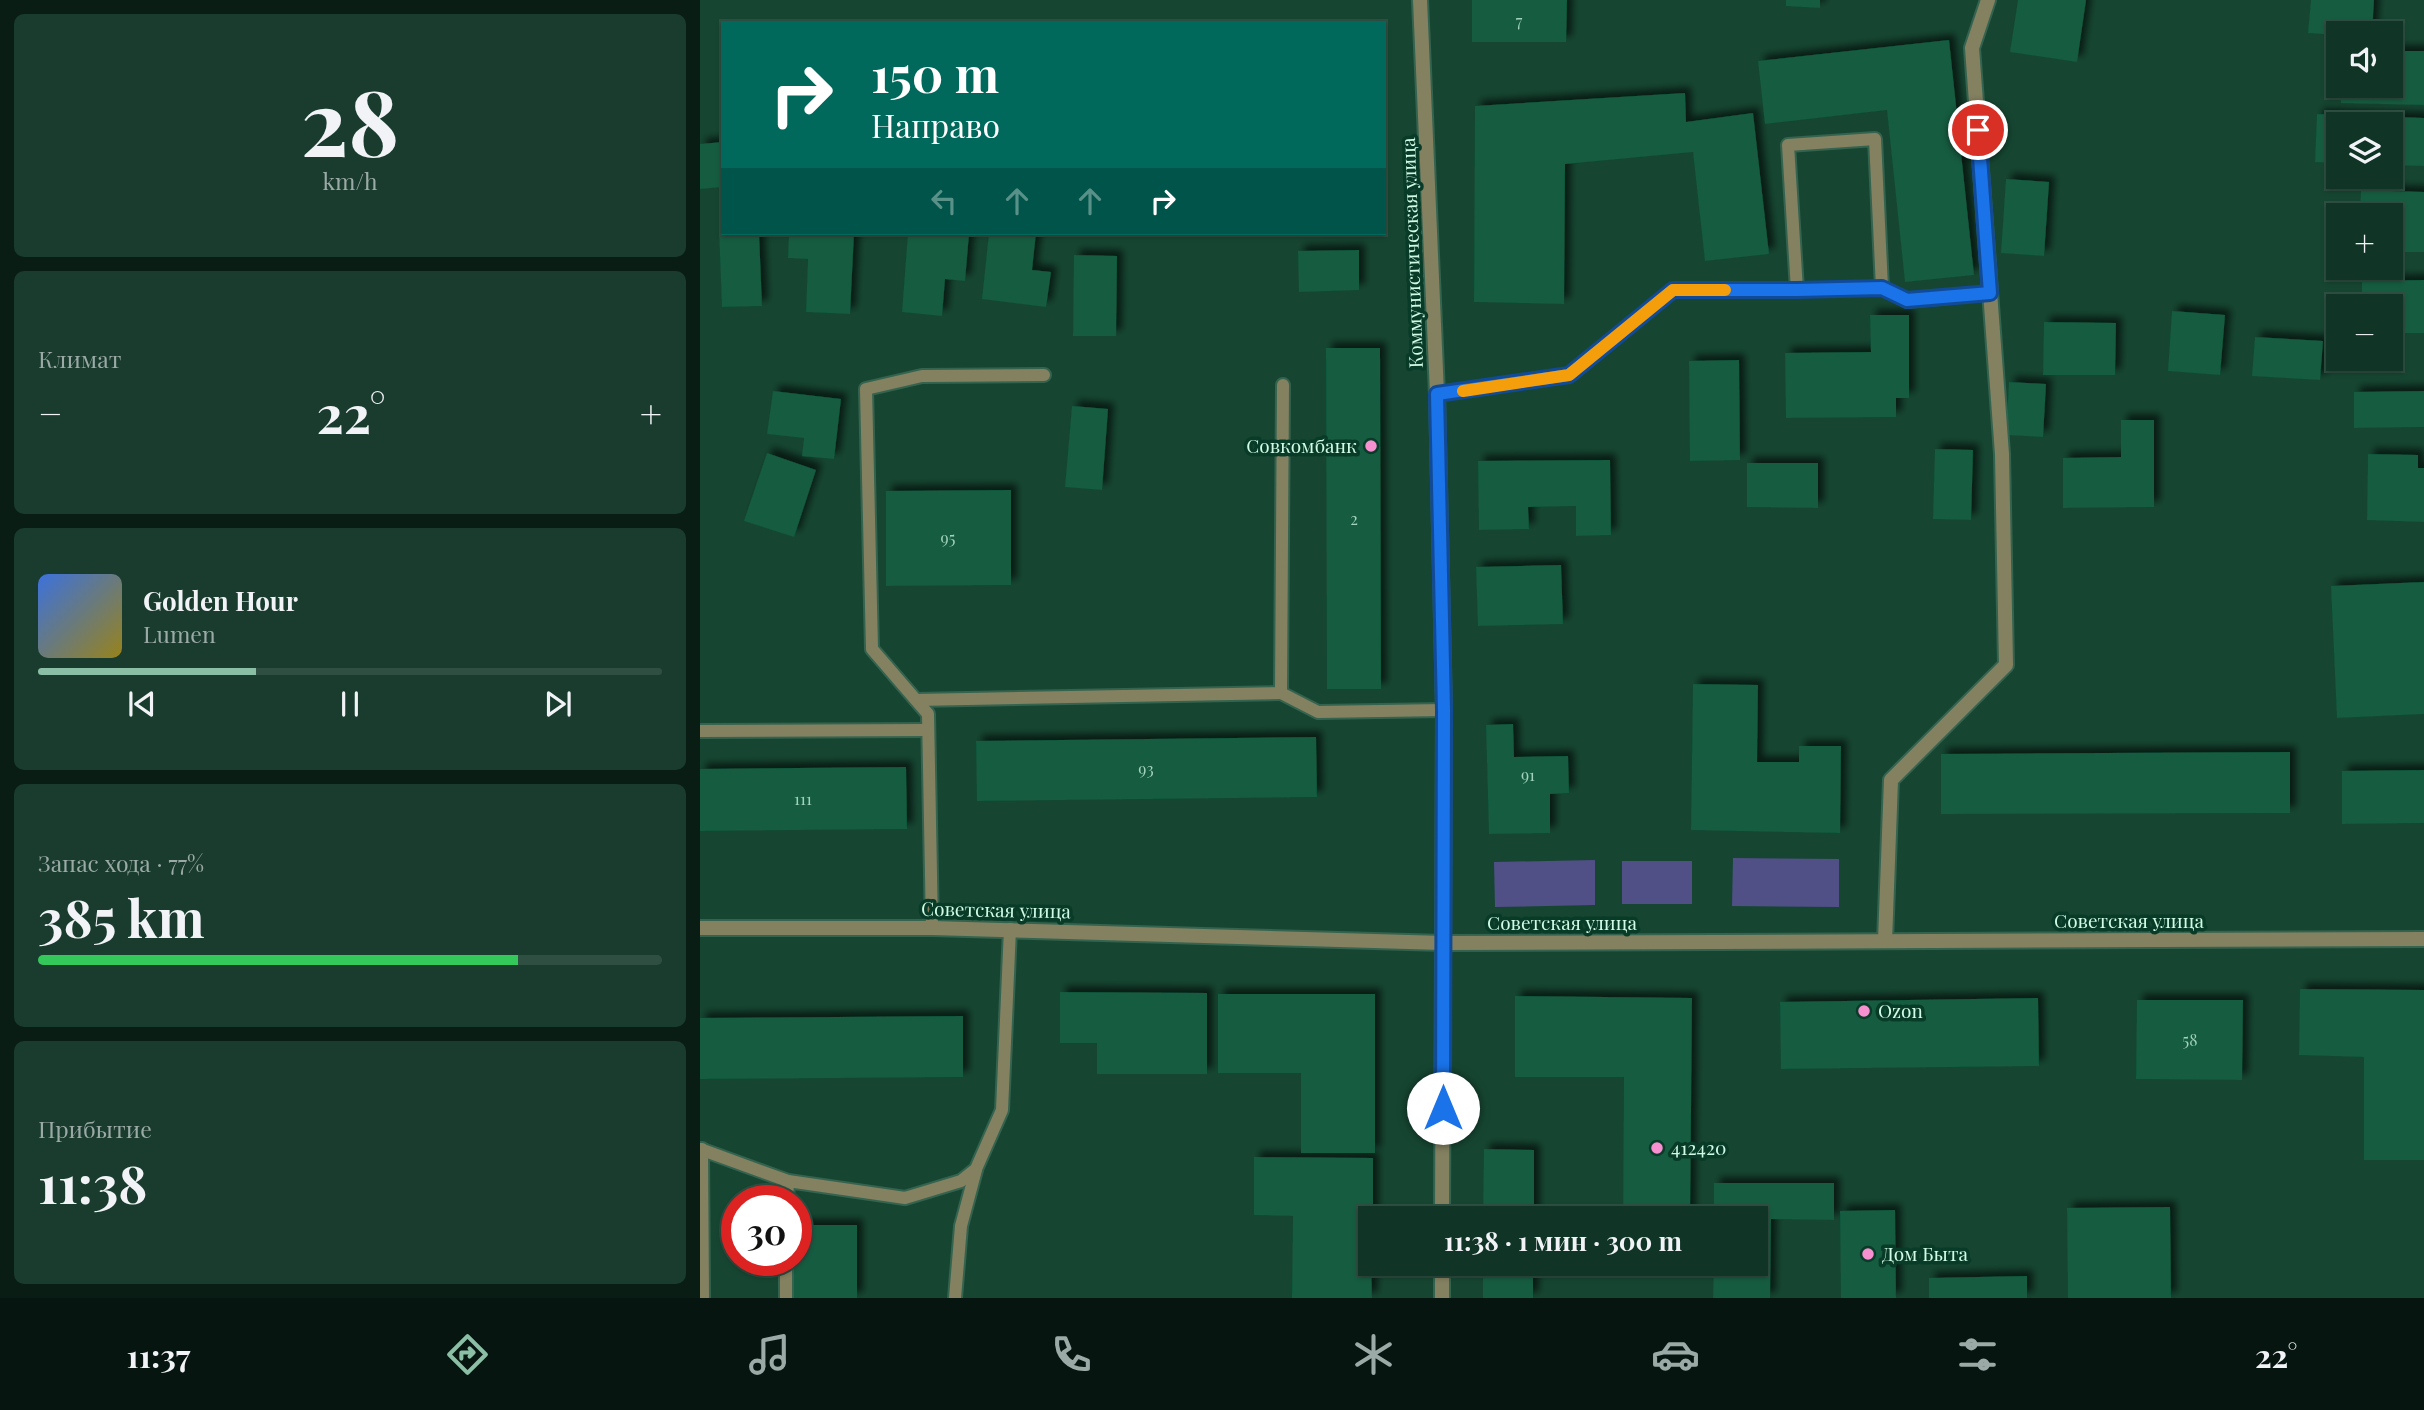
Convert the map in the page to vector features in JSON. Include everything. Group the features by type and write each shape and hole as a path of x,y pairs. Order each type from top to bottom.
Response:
{"street":[{"name":"Коммунистическая улица","path":"1420,0 1437,394 1444,710 1443,1206"},
{"path":"1885,941 1891,780 2006,666 2002,454 1972,48 1988,0"},
{"name":"Советская улица","path":"700,928 1010,929 1443,943 2424,939"},
{"path":"1442,1276 1442,1298"}],"lane":[{"path":"1797,290 1788,145 1875,139 1882,288"},
{"path":"1437,394 1569,375 1673,290 1882,288 1907,300 1990,293"},
{"path":"932,928 928,713 872,649 866,388 922,376 1044,376"},
{"path":"1280,693 1283,385"},
{"path":"916,700 1280,693 1318,712 1444,710"},
{"path":"700,731 928,730"},
{"path":"955,1298 961,1227 976,1169 1002,1110 1010,929"},
{"path":"703,1298 701,1149 788,1181 905,1198 961,1181 976,1169"},
{"path":"788,1181 788,1185"},
{"path":"786,1276 786,1298"}],"shaded area":[{"path":"1733,858 1839,859 1839,907 1732,906"},
{"path":"1595,860 1595,905 1495,907 1494,862"},
{"path":"1622,861 1692,861 1692,904 1622,904"}],"building":[{"path":"1472,0 1567,0 1566,42 1472,42"},
{"path":"1786,0 1820,0 1820,8 1786,6"},
{"path":"2018,0 2086,0 2077,62 2010,52"},
{"path":"2311,0 2374,0 2373,21 2326,21 2326,34 2308,33"},
{"path":"1949,40 1974,275 1905,282 1887,110 1765,124 1758,61"},
{"path":"2403,51 2424,51 2424,105 2341,103 2341,98 2403,98"},
{"path":"1685,93 1686,122 1753,113 1769,254 1705,261 1693,152 1565,164 1564,304 1474,302 1475,106"},
{"path":"2317,114 2326,114 2326,162 2315,162"},
{"path":"2403,117 2424,118 2424,166 2403,165"},
{"path":"721,142 721,187 700,189 700,144"},
{"path":"2006,179 2049,182 2044,256 2001,253"},
{"path":"2361,190 2424,192 2424,252 2403,252 2403,203 2360,203"},
{"path":"719,230 721,235 759,235 762,306 722,307"},
{"path":"789,235 854,235 850,314 806,312 808,259 788,258"},
{"path":"908,235 969,235 965,281 945,279 942,316 902,312"},
{"path":"989,235 1036,235 1032,270 1051,272 1046,307 982,299"},
{"path":"1359,250 1359,290 1299,292 1298,251"},
{"path":"1074,255 1117,256 1116,336 1073,336"},
{"path":"2424,280 2424,333 2403,333 2403,294 2362,294 2362,281"},
{"path":"2172,311 2225,315 2220,375 2168,371"},
{"path":"1870,315 1909,315 1909,398 1896,398 1896,417 1786,418 1785,353 1871,352"},
{"path":"2044,322 2116,323 2115,375 2043,375"},
{"path":"2255,337 2323,341 2320,380 2252,376"},
{"path":"1326,348 1380,348 1381,689 1327,689"},
{"path":"1739,360 1740,460 1690,461 1689,361"},
{"path":"2009,382 2046,384 2043,437 2006,435"},
{"path":"773,391 841,399 834,459 802,456 804,438 767,434"},
{"path":"2424,391 2424,427 2354,428 2354,392"},
{"path":"1072,406 1108,409 1102,490 1065,487"},
{"path":"2121,420 2154,420 2154,507 2063,508 2063,458 2121,457"},
{"path":"1935,449 1973,450 1971,520 1933,519"},
{"path":"767,453 816,470 794,537 744,521"},
{"path":"2368,454 2418,455 2418,468 2424,468 2424,522 2367,520"},
{"path":"1610,460 1611,535 1576,536 1576,506 1528,507 1529,529 1479,530 1478,461"},
{"path":"1747,463 1818,463 1818,508 1747,507"},
{"path":"1011,490 1011,585 886,586 886,491"},
{"path":"1561,565 1563,624 1478,626 1476,567"},
{"path":"2424,582 2424,714 2337,718 2331,586"},
{"path":"1693,684 1758,685 1757,762 1799,762 1799,746 1841,746 1840,833 1691,830"},
{"path":"1513,724 1514,757 1568,756 1569,793 1550,794 1550,833 1489,834 1486,725"},
{"path":"1316,737 1317,797 977,801 976,741"},
{"path":"2290,752 2290,813 1941,814 1941,754"},
{"path":"906,767 907,829 700,831 700,769"},
{"path":"2424,770 2424,823 2342,824 2342,771"},
{"path":"2300,989 2424,990 2424,1160 2364,1160 2364,1057 2299,1055"},
{"path":"1060,992 1207,993 1207,1074 1097,1074 1097,1043 1060,1043"},
{"path":"1218,994 1375,994 1375,1153 1301,1153 1301,1073 1218,1073"},
{"name":"412420","path":"1515,996 1692,998 1690,1206 1623,1206 1624,1077 1515,1077"},
{"path":"2038,998 2039,1066 1781,1069 1780,1002"},
{"path":"2137,1000 2243,1000 2242,1080 2136,1079"},
{"path":"963,1016 963,1077 700,1079 700,1018"},
{"path":"1484,1149 1534,1150 1534,1206 1483,1206"},
{"path":"1254,1157 1373,1158 1373,1206 1358,1206 1358,1276 1371,1276 1372,1298 1292,1298 1293,1216 1254,1215"},
{"path":"1714,1183 1834,1183 1834,1220 1771,1219 1770,1298 1713,1298 1714,1276 1768,1276 1768,1206 1714,1206"},
{"path":"2170,1207 2171,1298 2068,1298 2067,1208"},
{"name":"Дом Быта","path":"1895,1210 1896,1298 1841,1298 1840,1211"},
{"path":"812,1225 857,1225 857,1298 793,1298 793,1276 812,1276"},
{"path":"1483,1276 1533,1276 1533,1298 1483,1298"},
{"path":"2027,1276 2027,1298 1929,1298 1929,1278"}],"slow traffic":[{"path":"1463,391 1569,375 1673,290 1725,290"}],"place":[{"name":"Совкомбанк","path":"1371,446"},
{"name":"Ozon","path":"1864,1011"},
{"name":"412420","path":"1657,1148"},
{"name":"Дом Быта","path":"1868,1254"}],"route":[{"path":"1443,1108 1444,710 1437,394 1569,375 1673,290 1882,288 1907,300 1990,293 1978,130"}]}
